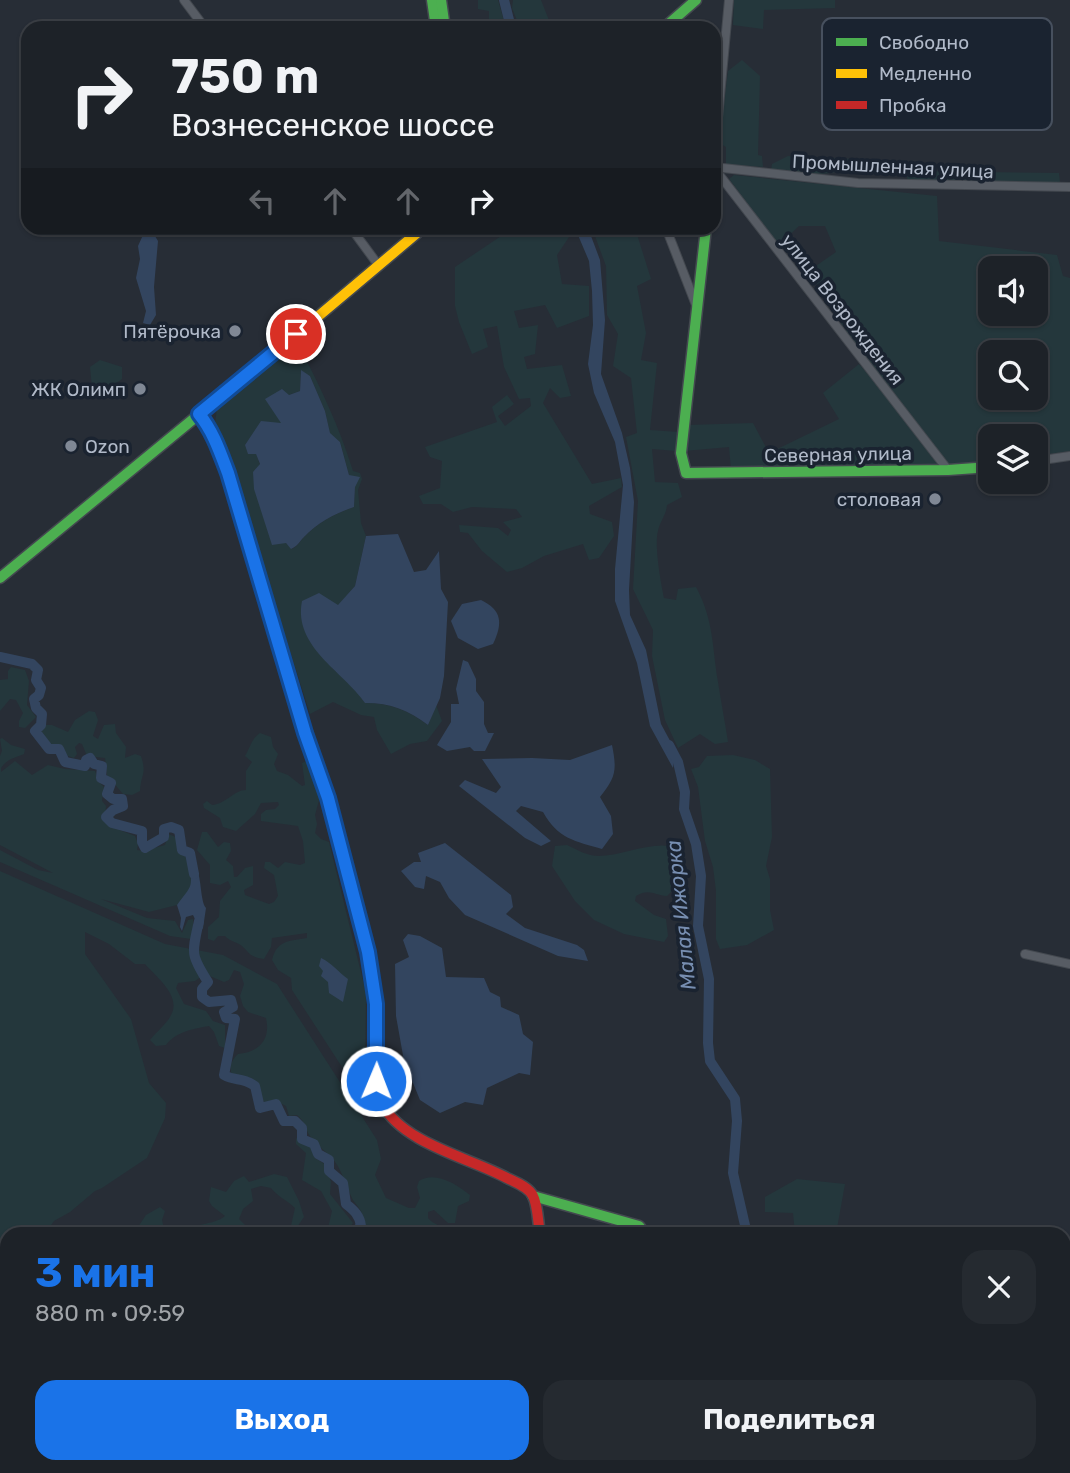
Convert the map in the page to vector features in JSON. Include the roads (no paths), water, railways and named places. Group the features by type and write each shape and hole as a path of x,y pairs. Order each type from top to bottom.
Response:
{"street":[{"path":"184,0 200,21"},
{"path":"432,0 435,21"},
{"path":"441,0 444,21"},
{"path":"672,21 696,0"},
{"path":"721,85 729,0"},
{"name":"Промышленная улица","path":"721,168 858,183 1070,187"},
{"name":"улица Возрождения","path":"721,176 948,470"},
{"path":"356,235 379,266"},
{"path":"0,578 416,235"},
{"path":"669,235 697,307"},
{"path":"697,307 705,235"},
{"name":"Северная улица","path":"697,307 681,453 686,472 978,468"},
{"path":"199,414 214,438 228,473 305,733 328,798 371,970 377,1026 376,1081 381,1102 394,1120 416,1137 516,1182 533,1196 640,1227"},
{"path":"1048,459 1070,456"},
{"path":"1025,954 1070,964"},
{"path":"533,1196 539,1227"}],"water":[{"path":"143,235 154,235 158,241 154,287 156,315 150,325 143,323 146,311 136,278 140,259 138,246"},
{"path":"578,235 591,235 600,260 605,320 601,374 622,433 634,502 630,615 646,650 661,724 675,750 673,768 650,726 637,663 615,601 615,569 623,485 615,442 594,393 588,364 593,325 589,261"},
{"path":"301,370 310,376 325,411 330,433 340,442 349,475 360,477 355,487 354,507 321,523 291,549 286,543 272,545 254,489 253,472 260,464 256,454 248,454 245,445 261,421 281,423 265,399 282,389 289,395 300,391"},
{"path":"398,534 414,572 426,570 439,551 441,589 448,602 444,676 440,698 428,725 399,708 365,703 312,645 301,617 302,601 319,593 338,605 355,586 366,536"},
{"path":"481,600 497,613 499,623 493,644 478,649 458,638 451,621 462,604"},
{"path":"463,660 468,662 476,679 476,691 484,702 484,724 488,733 494,733 485,751 474,751 470,747 447,751 437,745 451,722 451,704 459,704 456,689"},
{"path":"612,745 614,773 600,797 611,816 613,834 602,849 568,838 555,828 543,812 521,806 516,811 551,841 541,846 525,838 459,786 465,780 496,793 501,787 482,759 570,760"},
{"path":"445,843 511,895 513,907 506,914 525,928 577,945 584,950 588,961 558,956 465,915 449,898 440,882 426,876 424,889 415,887 401,871 414,862 421,862 418,853"},
{"path":"195,863 206,908 203,928 199,933 195,931 196,921 193,915 186,917 182,931 177,905 190,886 189,864"},
{"path":"408,934 420,936 442,948 446,977 484,978 490,992 500,997 501,1007 519,1015 523,1034 533,1042 530,1075 519,1073 487,1088 483,1105 465,1102 440,1113 420,1100 404,1061 396,1016 395,964 409,957 403,940"},
{"path":"321,958 348,979 343,1002 329,993 328,982 321,976"}],"waterway":[{"name":"Малая Ижорка","path":"504,0 509,21"},
{"path":"0,657 32,664 38,670 36,680 41,688 34,699 36,708 42,714 41,725 35,731 49,749 59,749 65,762 85,766 86,760 90,758 94,764 102,766 101,778 111,783 107,794 113,799 122,799 123,806 106,817 112,823 142,831 145,848 164,837 164,829 171,827 179,830 182,850 190,853 194,874"},
{"name":"Малая Ижорка","path":"669,745 678,762 685,792 684,809 696,844 701,876 698,926 709,979 710,1061 735,1099 737,1121 733,1173 745,1227"},
{"path":"199,921 194,953 208,982 202,989 202,997 209,1002 231,1000 233,1007 224,1012 226,1018 235,1019 224,1075 255,1086 260,1108 276,1104 284,1121 295,1121 302,1128 302,1139 314,1144 318,1154 329,1160 329,1171 343,1183 346,1204 356,1214 360,1227"}],"place":[{"name":"Пятёрочка","path":"235,331"},
{"name":"ЖК Олимп","path":"140,389"},
{"name":"Ozon","path":"71,446"},
{"name":"столовая","path":"935,499"}]}
